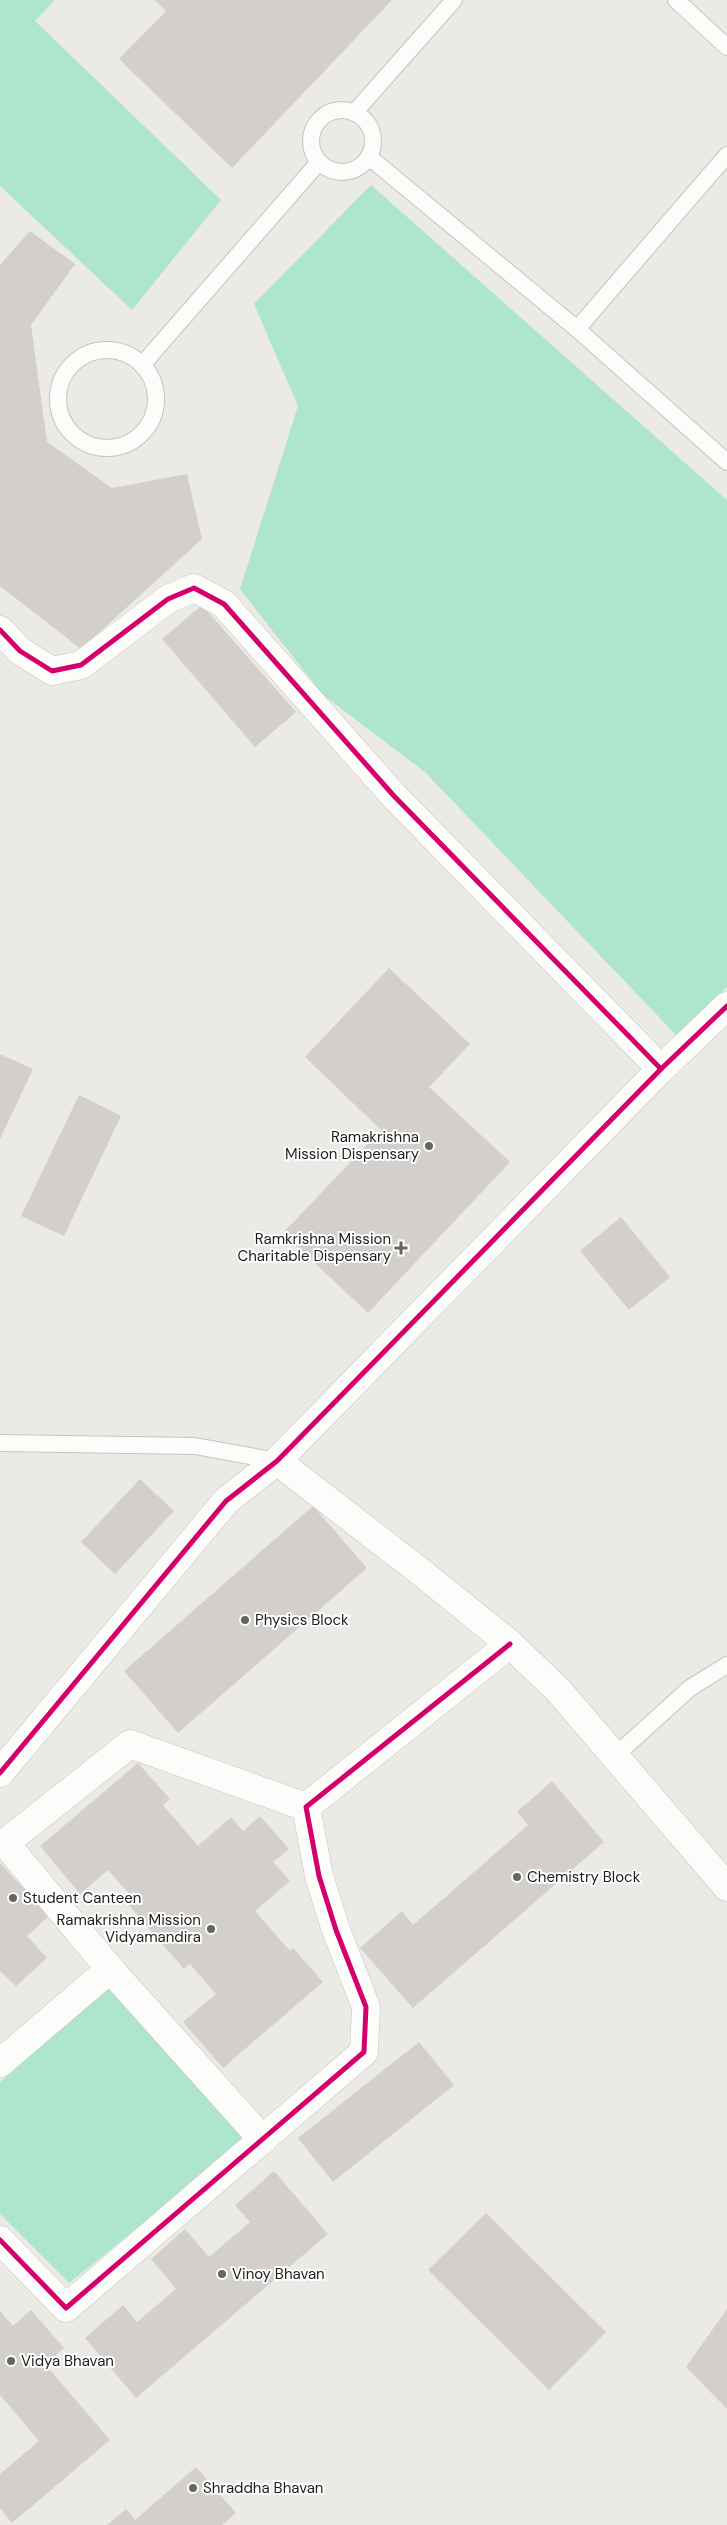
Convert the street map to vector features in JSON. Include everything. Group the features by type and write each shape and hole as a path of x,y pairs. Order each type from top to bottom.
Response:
{"street":[{"path":"0,630 20,651 52,671 81,665 168,599 194,588 224,604 394,796 661,1069"},
{"path":"0,1773 226,1501 277,1461 661,1069 727,1006"},
{"path":"277,1461 510,1644 558,1690 727,1887"},
{"path":"306,1807 510,1644"},
{"path":"262,2140 110,1969 4,1843 130,1744 306,1807"},
{"path":"0,2240 66,2308 364,2052 366,2007 336,1930 319,1876 306,1807"},
{"path":"0,2063 110,1969"}],"lane":[{"path":"354,113 454,0"},
{"path":"676,0 727,46"},
{"path":"344,110 354,113 369,125 373,135 373,144 369,156 357,168 347,172 328,168 319,162 312,143 312,132 324,116 334,111 344,110"},
{"path":"577,329 727,155"},
{"path":"369,156 577,329 727,462"},
{"path":"142,365 319,162"},
{"path":"99,350 114,350 129,355 142,365 152,378 156,394 155,410 149,425 138,437 124,445 108,448 92,446 78,438 66,427 59,412 58,395 61,380 70,366 83,355 99,350"},
{"path":"0,1444 195,1446 277,1461"},
{"path":"615,1756 690,1688 727,1665"}],"green space":[{"path":"0,0 55,0 35,21 221,200 132,310 0,186"},
{"path":"371,185 727,500 727,987 677,1036 425,772 323,695 240,589 298,406 254,304"},
{"path":"107,1987 246,2140 69,2283 0,2214 0,2082"}],"building":[{"path":"154,0 392,0 232,168 119,59 166,11"},
{"path":"30,231 75,264 31,325 47,442 112,488 187,474 202,539 81,649 0,586 0,265"},
{"path":"202,605 296,712 255,747 162,639"},
{"name":"Ramakrishna Mission Dispensary","path":"389,968 470,1044 429,1087 510,1162 368,1313 283,1233 381,1130 305,1057"},
{"path":"0,1054 33,1069 0,1139"},
{"path":"79,1095 121,1116 64,1236 21,1216"},
{"path":"621,1217 670,1277 629,1310 580,1251"},
{"path":"140,1479 174,1511 115,1574 81,1542"},
{"name":"Physics Block","path":"313,1506 367,1568 178,1733 124,1671"},
{"name":"Ramakrishna Mission Vidyamandira","path":"138,1763 170,1799 163,1805 198,1846 231,1817 243,1831 260,1816 289,1849 273,1862 290,1881 255,1911 290,1951 293,1948 323,1982 223,2068 183,2022 216,1994 190,1964 184,1969 127,1903 133,1898 108,1870 80,1894 40,1846"},
{"name":"Chemistry Block","path":"552,1781 604,1842 413,2008 360,1948 402,1911 413,1925 528,1825 517,1812"},
{"path":"0,1863 49,1916 27,1936 47,1958 16,1986 0,1971"},
{"path":"419,2042 454,2085 333,2182 298,2138"},
{"name":"Vinoy Bhavan","path":"274,2171 328,2234 136,2398 85,2338 123,2305 137,2322 176,2289 151,2259 185,2229 209,2257 250,2222 235,2205"},
{"path":"486,2213 606,2332 549,2390 428,2270"},
{"path":"727,2309 727,2409 686,2367"},
{"path":"31,2310 64,2348 45,2364 110,2440 12,2523 0,2508 0,2474 39,2441 0,2395 0,2311 13,2326"},
{"name":"Shraddha Bhavan","path":"196,2467 236,2513 222,2525 107,2525 126,2509 135,2520"}],"cycle path":[{"path":"0,630 20,651 52,671 81,665 168,599 194,588 224,604 394,796 661,1069"},
{"path":"0,1773 226,1501 277,1461 661,1069 727,1006"},
{"path":"0,2240 66,2308 364,2052 366,2007 336,1930 319,1876 306,1807 510,1644"}],"place":[{"name":"Ramakrishna Mission Dispensary","path":"429,1146"},
{"name":"Ramkrishna Mission Charitable Dispensary","path":"401,1248"},
{"name":"Physics Block","path":"245,1620"},
{"name":"Chemistry Block","path":"517,1877"},
{"name":"Student Canteen","path":"13,1898"},
{"name":"Ramakrishna Mission Vidyamandira","path":"211,1929"},
{"name":"Vinoy Bhavan","path":"222,2274"},
{"name":"Vidya Bhavan","path":"11,2361"},
{"name":"Shraddha Bhavan","path":"193,2488"}]}
